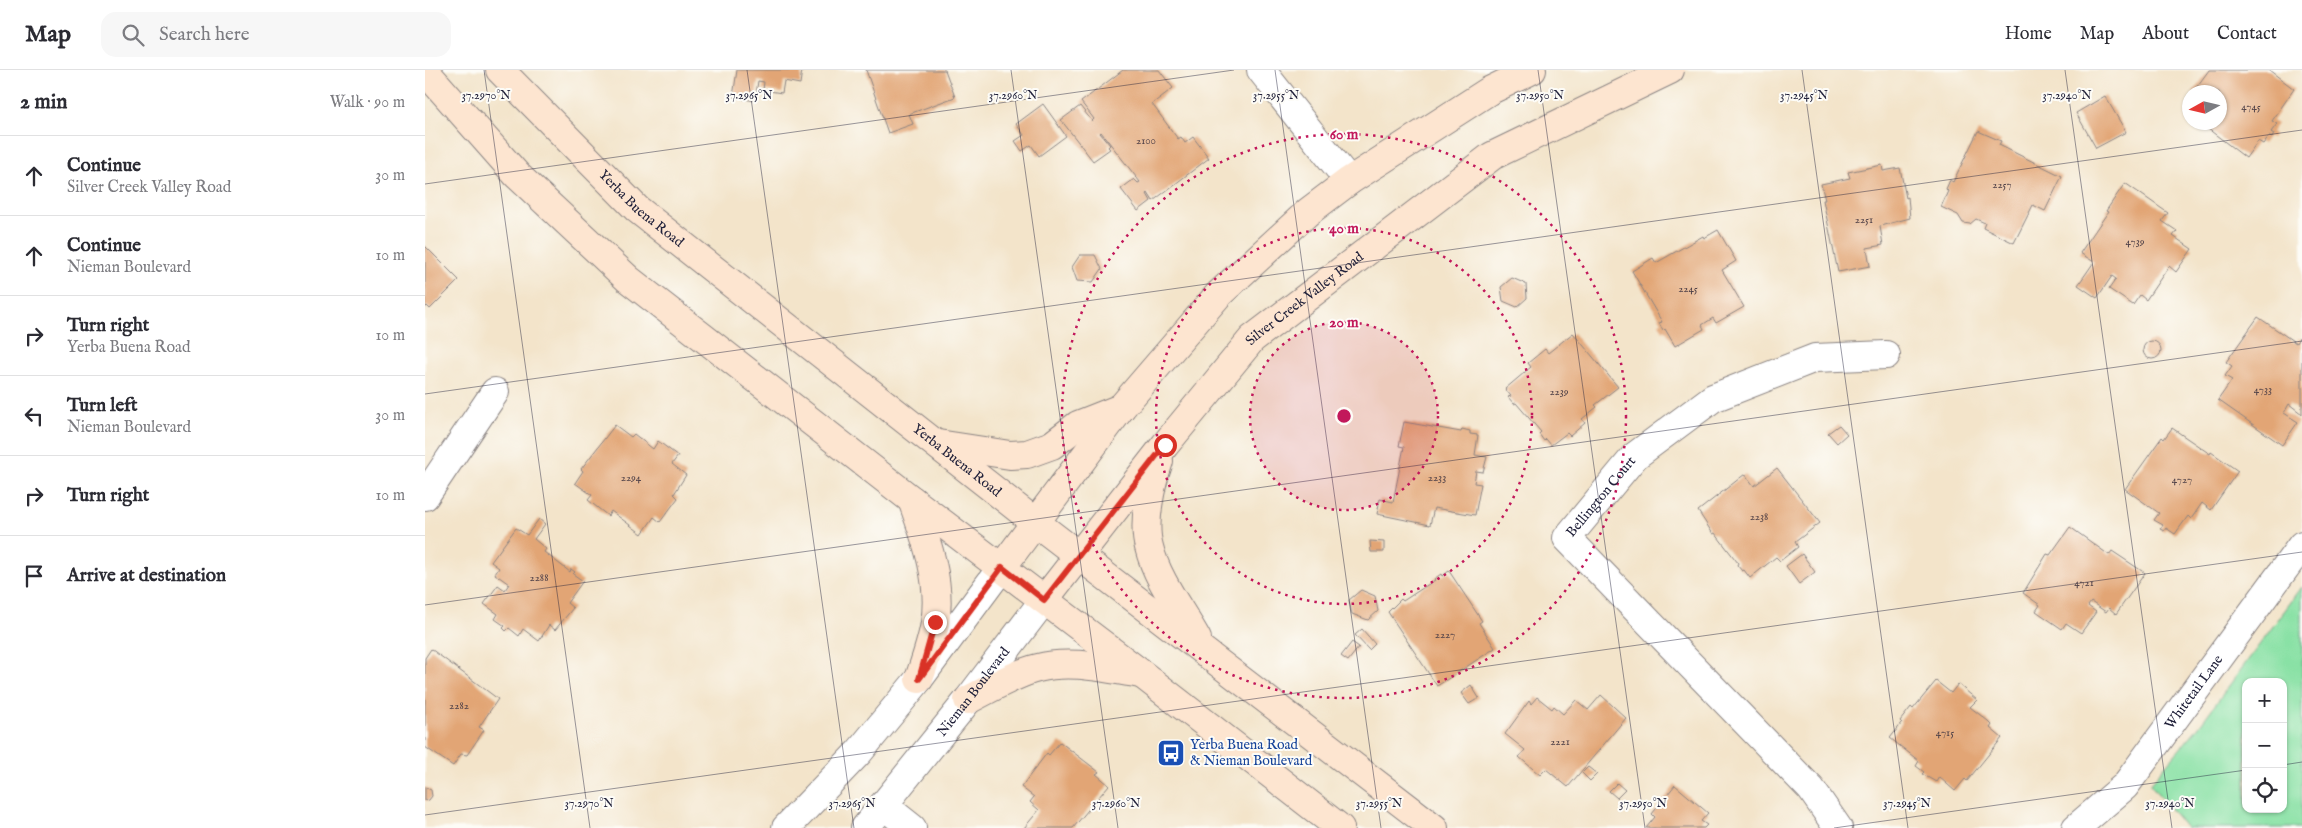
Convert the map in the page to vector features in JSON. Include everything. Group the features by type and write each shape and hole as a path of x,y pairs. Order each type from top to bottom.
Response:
{"main road":[{"name":"Yerba Buena Road","path":"500,70 637,210 1035,522 1434,828"},
{"path":"1002,567 1121,408 1219,294 1308,212 1349,181 1489,91 1533,70"},
{"name":"Silver Creek Valley Road","path":"1079,555 1165,445 1252,339 1492,156 1670,70"},
{"path":"425,72 517,175 628,279 912,500 1143,675 1340,828"},
{"path":"934,443 1010,455 1027,454 1052,445 1078,425 1121,408"},
{"path":"1165,445 1151,483 1147,512 1148,546 1160,574 1204,650"},
{"path":"912,500 931,556 935,580 935,622 919,679"},
{"name":"Nieman Boulevard","path":"1044,600 1079,555"},
{"path":"968,700 1037,668 1055,665 1078,665 1143,675"}],"street":[{"path":"1261,70 1349,181"},
{"name":"Bellington Court","path":"1838,828 1811,789 1567,538 1635,456 1713,398 1815,358 1886,355"},
{"path":"425,496 495,392"},
{"name":"Whitetail Lane","path":"2076,828 2125,786 2302,545"},
{"path":"786,828 859,752 919,679 1002,567"},
{"name":"Nieman Boulevard","path":"865,828 968,700 1044,600"},
{"path":"883,805 912,828"}],"green space":[{"path":"2302,587 2302,828 2186,828 2150,784 2197,729"}],"building":[{"path":"737,70 802,70 800,84 784,81 782,93 763,90 764,82 758,81 755,101 733,97"},
{"path":"866,70 945,70 955,97 909,114 913,124 888,133"},
{"path":"1123,70 1159,70 1173,88 1152,104 1178,139 1181,137 1185,143 1193,137 1209,158 1153,201 1148,193 1151,201 1138,211 1121,189 1134,179 1138,183 1140,182 1101,132 1110,145 1108,147 1110,149 1093,161 1061,120 1080,106 1092,121 1094,119 1081,102"},
{"path":"2209,70 2269,70 2294,89 2272,121 2277,124 2271,132 2274,134 2272,138 2269,136 2263,144 2258,141 2246,158 2210,130 2227,130 2227,85 2198,85"},
{"path":"2105,96 2126,132 2096,148 2076,113"},
{"path":"1043,104 1066,136 1039,156 1031,145 1022,151 1015,141 1024,135 1016,124"},
{"path":"1978,131 2001,141 1999,145 2062,176 2045,211 2033,205 2014,243 1983,228 1985,223 1976,219 1970,224 1963,223 1958,215 1941,207 1948,191 1946,189 1950,180 1953,182"},
{"path":"1882,165 1883,171 1900,168 1906,198 1908,197 1910,218 1880,226 1883,245 1867,248 1870,266 1838,272 1821,184 1850,178 1848,172"},
{"path":"2125,183 2168,213 2162,221 2177,231 2173,236 2192,249 2176,272 2169,266 2146,300 2140,295 2133,305 2109,289 2116,279 2112,276 2097,298 2078,285 2094,262 2080,253"},
{"path":"1718,230 1736,261 1722,270 1744,307 1716,323 1713,318 1702,325 1704,329 1675,346 1665,329 1663,331 1659,323 1662,322 1632,271 1653,258 1656,263 1703,236 1704,238"},
{"path":"425,246 459,280 430,309 427,306 425,308"},
{"path":"1080,255 1095,255 1102,269 1093,282 1077,281 1072,267"},
{"path":"1512,278 1526,284 1527,298 1517,307 1503,301 1501,287"},
{"path":"2258,317 2296,343 2299,338 2302,340 2302,414 2289,404 2284,413 2298,422 2282,445 2218,400 2232,380 2225,376 2232,366 2226,362"},
{"path":"1573,333 1618,387 1595,405 1597,407 1582,419 1585,423 1570,436 1567,433 1551,445 1546,439 1544,441 1539,434 1541,432 1516,403 1514,404 1508,397 1511,396 1505,389 1531,367 1528,363 1545,349 1548,353"},
{"path":"2148,341 2156,341 2161,346 2159,357 2148,359 2143,354 2143,346"},
{"path":"1404,422 1461,432 1462,429 1470,431 1470,434 1478,435 1475,455 1487,457 1483,472 1476,471 1474,483 1481,484 1475,515 1434,508 1430,525 1377,514 1380,499 1393,502 1404,447 1399,446"},
{"path":"615,425 631,437 634,434 653,449 658,441 678,456 672,464 686,475 674,494 678,498 660,522 654,517 642,534 611,511 608,516 588,500 592,495 575,483 583,471 581,469"},
{"path":"1839,425 1847,434 1837,443 1828,433"},
{"path":"2172,428 2238,471 2211,510 2202,503 2191,519 2188,516 2175,534 2166,528 2164,531 2160,529 2163,525 2154,520 2159,513 2125,489 2162,437 2164,439"},
{"path":"1777,468 1820,523 1795,542 1798,547 1780,561 1776,557 1750,578 1737,565 1738,563 1715,533 1713,534 1698,511 1745,474 1754,486"},
{"path":"539,519 545,524 534,539 546,549 544,552 570,572 571,569 575,572 573,574 583,581 567,603 573,608 555,630 549,625 539,641 523,629 519,636 509,628 506,631 503,628 505,626 495,619 498,614 484,604 498,585 505,590 509,584 495,574 499,568 491,562 516,528 527,535"},
{"path":"2070,527 2109,555 2112,551 2145,573 2116,614 2109,608 2106,612 2091,602 2088,606 2096,612 2081,633 2066,623 2062,629 2036,611 2040,605 2023,593 2047,554 2050,555"},
{"path":"1370,541 1384,542 1384,552 1371,552"},
{"path":"1802,554 1815,572 1799,584 1786,566"},
{"path":"1449,571 1482,621 1479,623 1495,648 1437,686 1388,612 1401,599 1403,601 1441,574 1442,576"},
{"path":"1361,590 1375,596 1378,611 1368,620 1352,614 1349,600"},
{"path":"1362,629 1375,644 1369,650 1355,635"},
{"path":"1352,642 1359,647 1348,661 1341,656"},
{"path":"431,649 498,699 479,727 484,730 467,755 461,754 453,766 425,747 425,658"},
{"path":"1936,681 1951,693 1958,684 1977,700 1970,707 1988,721 1992,725 1990,728 2002,738 1967,781 1965,779 1955,791 1939,777 1936,782 1922,774 1924,772 1916,766 1919,761 1890,738 1902,723 1900,721 1911,707 1913,709"},
{"path":"1471,685 1479,698 1469,704 1461,693"},
{"path":"1601,695 1626,718 1568,787 1546,769 1540,775 1519,757 1525,750 1505,734 1529,701 1531,704 1537,697 1552,709 1554,706 1563,714 1576,700 1588,710"},
{"path":"1060,742 1099,772 1096,774 1109,785 1073,828 1024,828 1039,810 1030,802 1034,797 1021,787 1047,753 1049,755"},
{"path":"1588,767 1597,774 1590,781 1582,773"},
{"path":"1617,783 1625,790 1617,798 1609,791"},
{"path":"1675,785 1708,813 1701,821 1707,825 1704,828 1646,828 1655,817 1652,814"},
{"path":"425,787 431,790 432,796 429,800 425,801"}],"place":[{"name":"Yerba Buena Road & Nieman Boulevard","path":"1171,753"}],"route":[{"path":"935,622 919,679 1002,567 1044,600 1165,445"}]}
